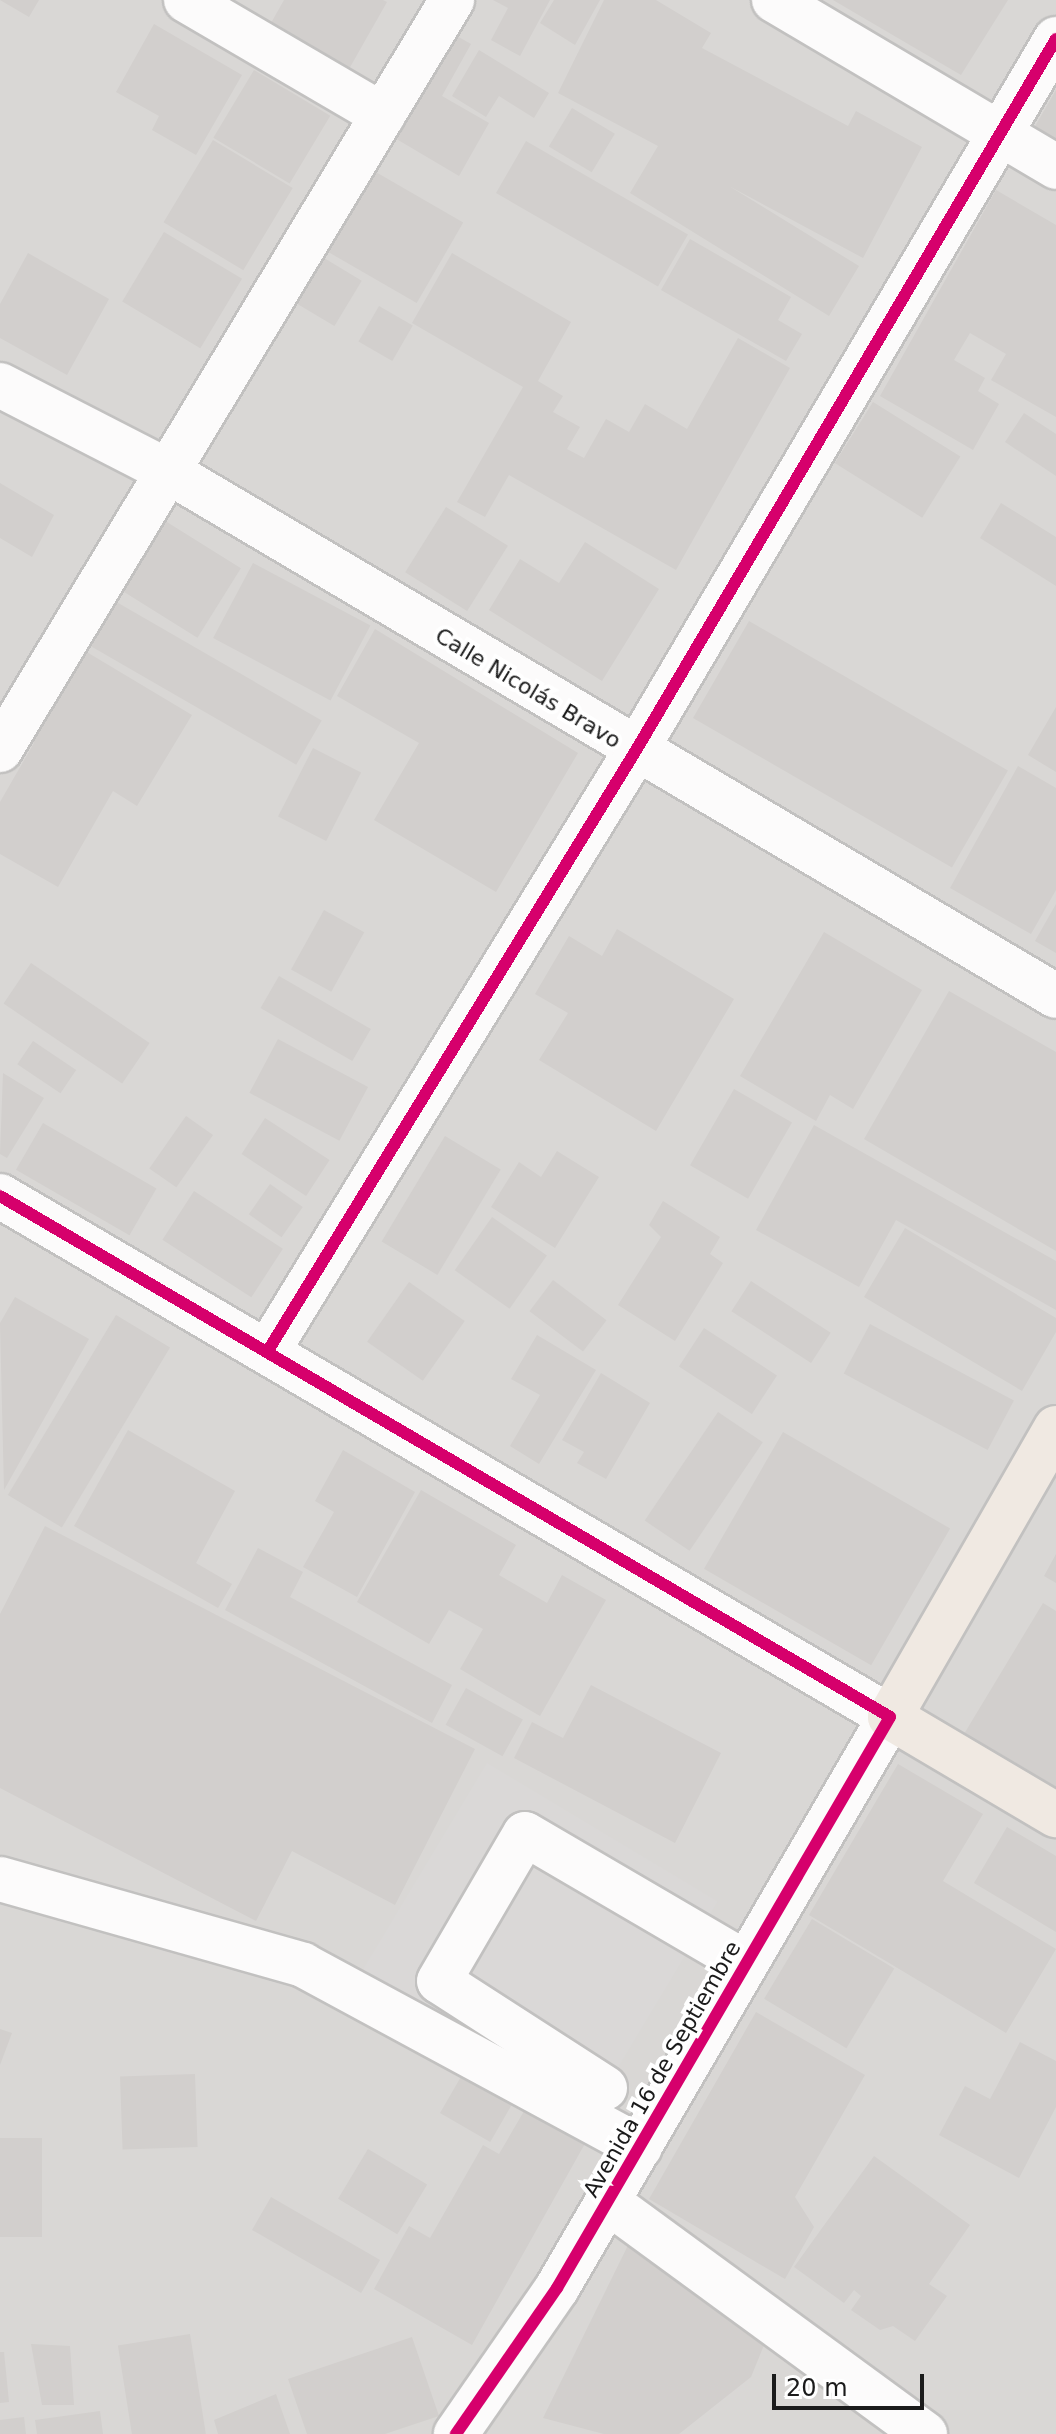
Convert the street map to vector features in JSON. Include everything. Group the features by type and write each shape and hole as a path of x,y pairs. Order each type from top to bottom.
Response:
{"main road":[{"name":"Avenida 16 de Septiembre","path":"890,1717 1056,1428"},
{"path":"890,1717 1056,1815"}],"street":[{"path":"186,0 383,115"},
{"path":"0,750 452,0"},
{"path":"774,0 1056,167"},
{"path":"269,1349 635,752 1056,39"},
{"name":"Calle Nicolás Bravo","path":"0,385 169,472 635,752 1056,996"},
{"path":"0,1196 269,1349 890,1717"},
{"name":"Avenida 16 de Septiembre","path":"456,2434 608,2202 890,1717"},
{"path":"605,2088 439,1981 525,1834 746,1963"},
{"path":"0,1879 303,1965 640,2147"},
{"path":"608,2202 925,2434"}],"shaded area":[{"path":"0,0 1056,0 1056,2434 0,2434"},
{"path":"487,1763 718,1902 593,2109 362,1970"}],"building":[{"path":"0,0 39,0 29,17"},
{"path":"284,0 387,2 349,69 271,23"},
{"path":"493,0 550,0 520,56 491,40 508,8"},
{"path":"554,0 600,0 575,45 540,23"},
{"path":"604,0 656,0 711,33 702,48 848,126 856,111 922,147 863,258 729,186 859,266 829,316 630,193 658,146 558,93"},
{"path":"833,0 1008,0 961,75"},
{"path":"154,24 242,75 196,155 152,130 159,116 116,92"},
{"path":"448,31 471,44 442,96 489,123 459,176 388,134"},
{"path":"479,50 549,93 534,118 499,96 486,117 452,96"},
{"path":"254,70 330,116 290,184 213,138"},
{"path":"1056,90 1056,141 1034,128"},
{"path":"572,108 615,134 592,172 549,147"},
{"path":"213,140 293,188 243,270 164,222"},
{"path":"526,141 688,234 658,286 496,193"},
{"path":"374,171 463,222 417,303 328,252"},
{"path":"996,190 1056,225 1056,417 991,380 1006,354 970,333 954,360 985,378 978,391 999,404 973,450 880,396"},
{"path":"164,232 242,279 200,348 122,301"},
{"path":"690,239 791,297 778,320 802,334 786,361 661,290"},
{"path":"28,253 109,299 67,375 0,338 0,304"},
{"path":"452,253 571,322 538,381 563,396 553,412 580,427 567,449 584,458 606,419 629,432 645,404 687,429 738,338 790,368 676,570 509,475 485,517 457,502 523,387 412,323"},
{"path":"324,258 362,281 334,326 297,303"},
{"path":"379,306 413,326 392,361 358,342"},
{"path":"873,402 960,457 922,518 835,463"},
{"path":"1024,413 1056,434 1056,476 1005,442"},
{"path":"0,483 54,515 32,557 0,538"},
{"path":"1001,503 1056,537 1056,586 980,538"},
{"path":"446,507 508,546 467,611 405,572"},
{"path":"162,519 241,568 197,638 119,589"},
{"path":"585,542 659,589 602,681 489,610 520,559 559,583"},
{"path":"253,563 370,625 331,700 213,638"},
{"path":"113,600 322,720 296,765 88,644"},
{"path":"749,621 1008,770 952,867 693,718"},
{"path":"375,629 578,753 496,892 374,820 419,743 337,696"},
{"path":"80,648 192,715 137,806 113,791 58,887 0,854 0,802 34,743 26,739"},
{"path":"1056,707 1056,772 1028,755"},
{"path":"313,748 361,773 326,841 278,817"},
{"path":"1018,766 1056,788 1056,890 1031,934 950,888"},
{"path":"1056,904 1056,953 1035,941"},
{"path":"324,910 364,932 331,992 291,969"},
{"path":"617,929 734,999 656,1131 539,1060 568,1013 535,994 569,936 602,956"},
{"path":"824,932 922,990 853,1109 830,1095 816,1121 740,1076"},
{"path":"31,963 150,1043 122,1084 4,1004"},
{"path":"279,976 371,1029 352,1061 260,1008"},
{"path":"949,991 1056,1052 1056,1251 864,1139"},
{"path":"278,1039 368,1087 339,1141 249,1093"},
{"path":"33,1041 76,1070 60,1093 17,1064"},
{"path":"3,1073 44,1098 7,1158 0,1154"},
{"path":"734,1089 792,1122 748,1199 690,1165"},
{"path":"186,1116 213,1135 176,1187 149,1168"},
{"path":"265,1118 330,1160 306,1196 242,1154"},
{"path":"43,1123 156,1188 129,1235 16,1170"},
{"path":"814,1125 1056,1261 1056,1310 896,1220 859,1287 756,1230"},
{"path":"445,1136 501,1169 437,1275 382,1241"},
{"path":"557,1151 599,1177 555,1248 491,1207 519,1162 541,1177"},
{"path":"270,1184 303,1207 282,1237 249,1214"},
{"path":"194,1191 283,1249 251,1297 162,1240"},
{"path":"663,1201 720,1237 710,1254 723,1263 675,1341 618,1305 661,1237 649,1225"},
{"path":"492,1217 547,1255 510,1309 455,1270"},
{"path":"905,1228 1056,1318 1056,1332 1022,1391 864,1297"},
{"path":"553,1280 607,1320 583,1351 530,1311"},
{"path":"751,1281 831,1333 811,1363 731,1311"},
{"path":"409,1282 465,1321 423,1381 367,1342"},
{"path":"15,1297 89,1339 4,1490 0,1323"},
{"path":"116,1315 170,1347 62,1527 8,1495"},
{"path":"870,1324 1014,1401 988,1450 844,1373"},
{"path":"704,1328 777,1375 752,1414 679,1367"},
{"path":"537,1335 596,1370 539,1464 510,1446 540,1395 511,1379"},
{"path":"601,1373 650,1403 606,1479 577,1463 584,1452 562,1440"},
{"path":"718,1412 763,1442 690,1551 645,1521"},
{"path":"128,1430 235,1491 196,1563 232,1584 218,1608 74,1526"},
{"path":"783,1432 950,1528 871,1665 704,1569"},
{"path":"343,1450 415,1492 357,1597 303,1567 334,1512 315,1501"},
{"path":"421,1490 516,1545 499,1575 547,1603 562,1575 606,1600 540,1716 460,1669 483,1629 449,1610 429,1644 357,1602"},
{"path":"45,1526 475,1749 395,1905 292,1851 256,1921 0,1788 0,1614"},
{"path":"258,1548 303,1572 290,1597 452,1685 432,1723 225,1610"},
{"path":"1056,1554 1056,1583 1044,1576"},
{"path":"1043,1603 1056,1611 1056,1790 964,1734"},
{"path":"591,1685 721,1753 675,1843 514,1758 532,1722 563,1738"},
{"path":"466,1688 523,1720 502,1756 446,1725"},
{"path":"898,1764 983,1814 943,1881 1056,1949 1006,2033 809,1915"},
{"path":"1007,1827 1056,1856 1056,1932 974,1883"},
{"path":"812,1919 894,1968 846,2048 764,1999"},
{"path":"756,2012 865,2075 795,2197 814,2227 785,2279 649,2199"},
{"path":"0,2029 12,2033 0,2065"},
{"path":"1020,2042 1056,2061 1056,2107 1019,2178 939,2135 965,2086 990,2099"},
{"path":"195,2074 198,2147 123,2150 120,2077"},
{"path":"462,2075 512,2104 490,2142 440,2113"},
{"path":"527,2106 587,2140 472,2345 374,2289 409,2226 430,2238 483,2145 499,2154"},
{"path":"0,2138 42,2138 42,2237 0,2237"},
{"path":"368,2149 427,2185 397,2234 338,2199"},
{"path":"874,2156 970,2225 929,2284 947,2296 915,2341 893,2326 880,2330 851,2310 861,2296 854,2290 844,2303 794,2267"},
{"path":"271,2197 380,2260 361,2293 252,2230"},
{"path":"636,2229 768,2335 751,2377 679,2434 604,2434 543,2418"},
{"path":"190,2334 206,2434 132,2434 118,2345"},
{"path":"412,2337 439,2416 385,2434 307,2434 288,2379"},
{"path":"31,2344 70,2346 74,2405 42,2405"},
{"path":"0,2352 4,2352 9,2402 0,2403"},
{"path":"276,2394 290,2434 218,2434 214,2420"},
{"path":"100,2411 103,2434 37,2434 35,2420"},
{"path":"24,2417 26,2434 0,2434 0,2420"}],"cycle path":[{"path":"269,1349 635,752 1056,39"},
{"path":"0,1196 890,1717 557,2288 456,2434"}]}
